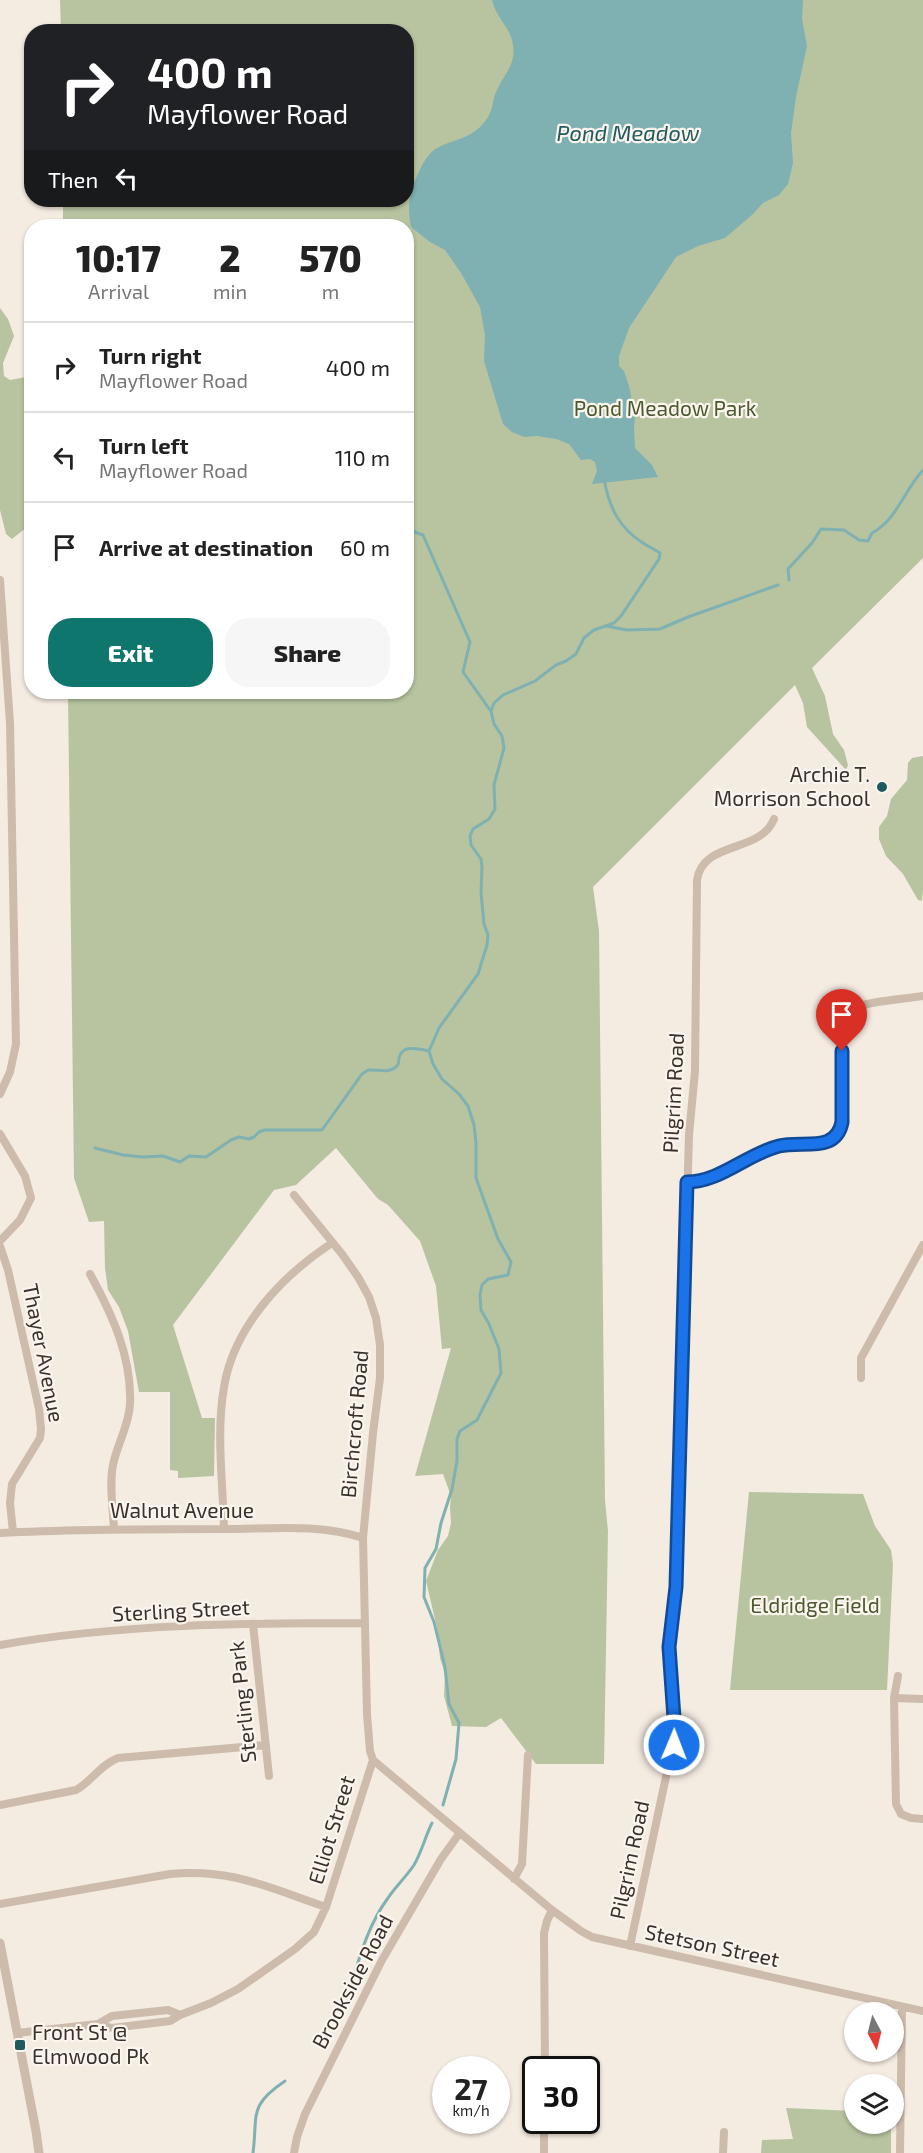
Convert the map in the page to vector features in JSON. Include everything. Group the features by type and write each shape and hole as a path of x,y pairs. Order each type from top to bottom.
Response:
{"street":[{"path":"0,580 11,754 16,1044 10,1072 0,1094"},
{"name":"Pilgrim Road","path":"630,1946 674,1739 669,1647 676,1587 689,1125 695,1071 698,875 710,857 762,835 770,828 774,819"},
{"path":"687,1182 705,1180 774,1148 793,1144 824,1143 834,1139 842,1122 842,1029 846,1017 863,1005 923,996"},
{"path":"0,1134 25,1176 31,1198 20,1221 0,1241"},
{"name":"Birchcroft Road","path":"294,1195 342,1254 369,1297 376,1318 380,1345 380,1378 363,1538"},
{"path":"224,1529 222,1410 224,1385 231,1364 249,1325 260,1308 297,1269 332,1243"},
{"path":"861,1378 861,1358 923,1245"},
{"name":"Thayer Avenue","path":"0,1246 8,1270 39,1408 41,1429 36,1447 12,1484 10,1503 13,1532"},
{"path":"90,1274 115,1321 129,1387 129,1417 112,1466 114,1530"},
{"name":"Walnut Avenue","path":"0,1533 331,1529 363,1538"},
{"name":"Elliot Street","path":"0,1904 170,1874 194,1872 217,1873 245,1879 327,1907 373,1760 369,1742 363,1538"},
{"name":"Sterling Street","path":"0,1645 162,1628 364,1623"},
{"name":"Sterling Park","path":"253,1624 269,1776"},
{"path":"898,1677 894,1698 895,1799 901,1814 923,1819"},
{"path":"894,1698 923,1699"},
{"path":"0,1805 28,1798 65,1793 84,1786 104,1765 118,1758 266,1745"},
{"path":"514,1879 521,1868 522,1860 528,1755"},
{"name":"Stetson Street","path":"373,1760 459,1834 581,1932 630,1946 880,2002"},
{"name":"Brookside Road","path":"294,2153 305,2114 376,1972 441,1859 459,1834"},
{"path":"17,2033 98,2024 112,2028 170,2022 180,2015 238,1989 296,1949 314,1932 327,1907"},
{"path":"545,2056 544,1933 552,1910"},
{"path":"0,1943 39,2153"},
{"name":"Stetson Street","path":"904,2007 923,2011"},
{"path":"900,2153 901,2062"},
{"path":"723,2153 724,2132"},
{"path":"544,2134 544,2153"}],"green space":[{"name":"Pond Meadow Park","path":"60,0 923,0 923,558 812,668 825,696 833,734 844,750 848,765 846,770 807,727 803,703 795,685 593,887 599,931 605,1500 608,1531 604,1764 536,1764 501,1718 486,1727 452,1726 444,1696 445,1674 426,1581 438,1550 448,1536 451,1523 451,1496 443,1474 415,1476 451,1348 442,1349 436,1286 420,1241 388,1205 378,1199 336,1148 296,1185 274,1190 173,1325 202,1418 215,1418 214,1476 178,1478 178,1471 170,1470 170,1392 139,1392 128,1331 119,1307 108,1290 104,1221 89,1222 74,1178 68,699 414,699 414,219 63,219 63,207 414,207 414,24 61,24"},
{"path":"0,308 8,319 14,336 3,363 4,376 10,380 24,377 24,529 12,539 6,534 0,510"},
{"path":"923,756 922,901 918,900 903,874 886,856 879,839 879,827 887,816 891,799 907,780 908,763 912,758"},
{"name":"Eldridge Field","path":"749,1492 863,1494 875,1526 891,1550 893,1564 887,1690 730,1690"},
{"path":"786,2108 844,2111 844,2134 891,2134 891,2153 761,2153 762,2140 793,2139"}],"water":[{"name":"Pond Meadow","path":"492,0 803,0 802,19 807,46 791,133 793,163 788,184 779,195 763,203 725,238 698,246 676,257 629,328 619,356 619,366 624,371 629,386 635,415 635,448 652,465 658,477 592,484 597,471 595,462 590,459 581,460 569,444 537,436 524,437 512,432 503,424 484,361 485,335 480,307 445,250 414,229 414,219 410,219 409,207 414,207 414,184 426,159 437,148 466,136 482,125 489,115 496,93 513,58 512,39"}],"waterway":[{"path":"789,580 788,569 812,543 821,529 844,530 859,540 868,541 872,533 888,521 923,470"},
{"path":"443,1805 456,1759 459,1723 449,1704 445,1667 434,1622 424,1597 425,1568 436,1549 441,1523 452,1489 457,1461 457,1439 460,1431 477,1420 501,1373 499,1349 481,1310 482,1285 488,1279 508,1275 511,1262 498,1239 476,1178 476,1143 474,1125 468,1106 459,1094 442,1079 433,1064 429,1051 439,1028 478,974 487,945 488,935 484,924 481,893 481,859 471,845 470,836 473,829 489,819 495,809 494,785 504,748 502,736 494,724 491,711 494,703 503,695 535,681 556,665 576,654 584,638 594,630 614,623 659,559 660,553 635,537 621,524 612,508 604,479"},
{"path":"414,532 423,535 470,642 463,672 490,710"},
{"path":"606,626 627,630 660,629 778,585"},
{"path":"95,1148 123,1155 163,1156 180,1162 189,1156 206,1157 231,1140 239,1137 249,1139 264,1130 322,1130 362,1074 368,1070 393,1069 398,1065 401,1054 407,1049 429,1051"},
{"path":"352,1983 362,1950 376,1917 414,1865 432,1823"},
{"path":"253,2153 257,2112 260,2104 285,2081"}],"place":[{"name":"Archie T. Morrison School","path":"882,787"},
{"name":"Front St @ Elmwood Pk","path":"20,2045"}],"route":[{"path":"674,1745 669,1647 676,1587 687,1182 705,1180 774,1148 793,1144 819,1144 834,1139 842,1122 842,1051"}]}
